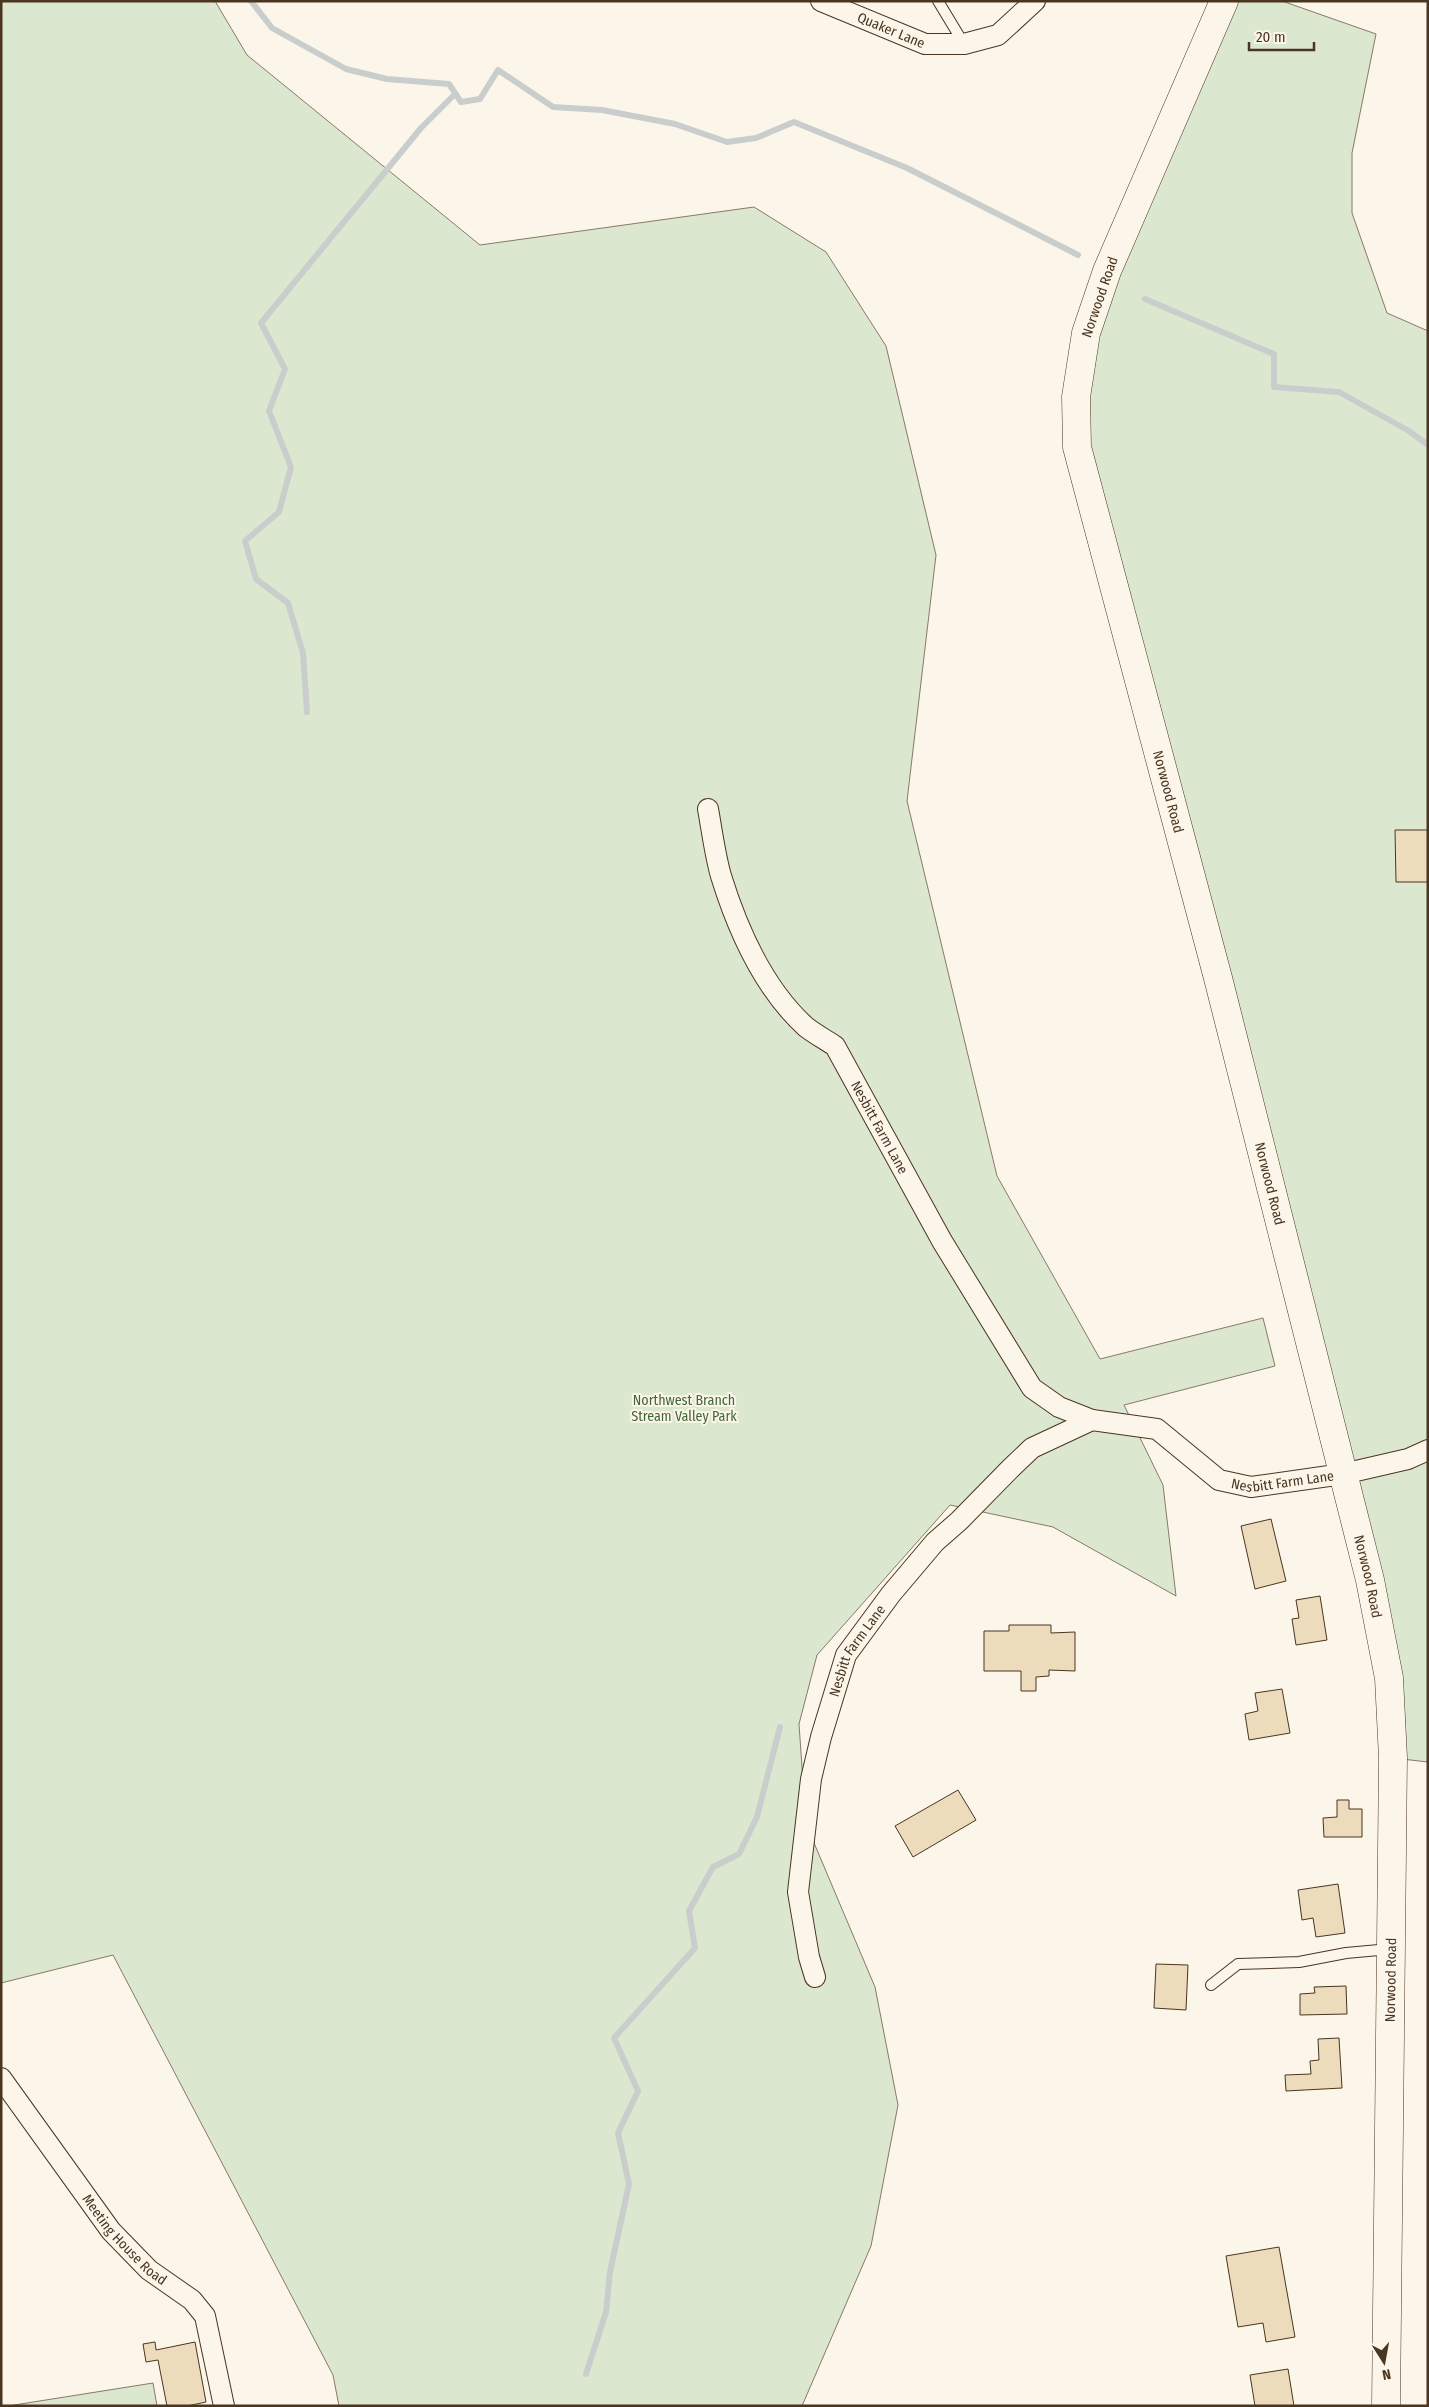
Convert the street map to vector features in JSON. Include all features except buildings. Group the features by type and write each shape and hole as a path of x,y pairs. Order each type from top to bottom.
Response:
{"street":[{"name":"Quaker Lane","path":"821,1 925,44 964,44 998,35 1035,1"},
{"name":"Norwood Road","path":"1224,1 1107,271 1086,333 1076,397 1077,446 1218,978 1370,1580 1389,1678 1393,1758 1386,2406"},
{"name":"Nesbitt Farm Lane","path":"708,809 721,876 746,945 764,976 806,1027 835,1046 942,1241 1032,1388 1059,1407 1092,1420 1157,1429 1219,1480 1251,1487 1343,1474 1408,1459 1428,1450"},
{"name":"Nesbitt Farm Lane","path":"815,1977 802,1922 799,1882 811,1779 821,1737 846,1655 891,1594 935,1542 960,1521 1011,1468 1032,1448 1092,1420"},
{"name":"Meeting House Road","path":"1,2078 111,2231 149,2270 192,2300 205,2316 224,2406"}],"lane":[{"path":"938,1 964,44"},
{"path":"1211,1985 1238,1964 1299,1962 1346,1953 1391,1949"}],"green space":[{"name":"Northwest Branch Stream Valley Park","path":"1,1 215,1 247,55 480,245 754,207 826,252 886,346 936,555 907,801 997,1176 1100,1359 1263,1318 1275,1366 1124,1405 1163,1485 1176,1596 1053,1527 950,1505 817,1655 799,1724 806,1824 875,1987 898,2105 871,2246 802,2406 339,2406 333,2375 113,1955 1,1983"},
{"path":"1224,1 1282,1 1376,34 1352,153 1352,213 1387,313 1428,331 1428,1762 1393,1758 1389,1678 1076,397 1162,142"},
{"path":"153,2383 157,2406 8,2406"}],"waterway":[{"path":"251,1 272,28 346,69 387,79 449,84 461,102 480,99 498,70 553,107 602,110 675,124 727,142 756,138 794,122 907,168 1078,255"},
{"path":"307,712 303,653 288,603 256,579 245,541 279,512 291,467 269,411 285,369 261,323 421,128 455,94"},
{"path":"1145,299 1274,354 1274,387 1339,392 1409,431 1428,445"},
{"path":"586,2374 606,2312 610,2272 629,2184 618,2133 638,2091 614,2038 695,1948 689,1911 713,1867 739,1854 757,1817 780,1727"}]}
